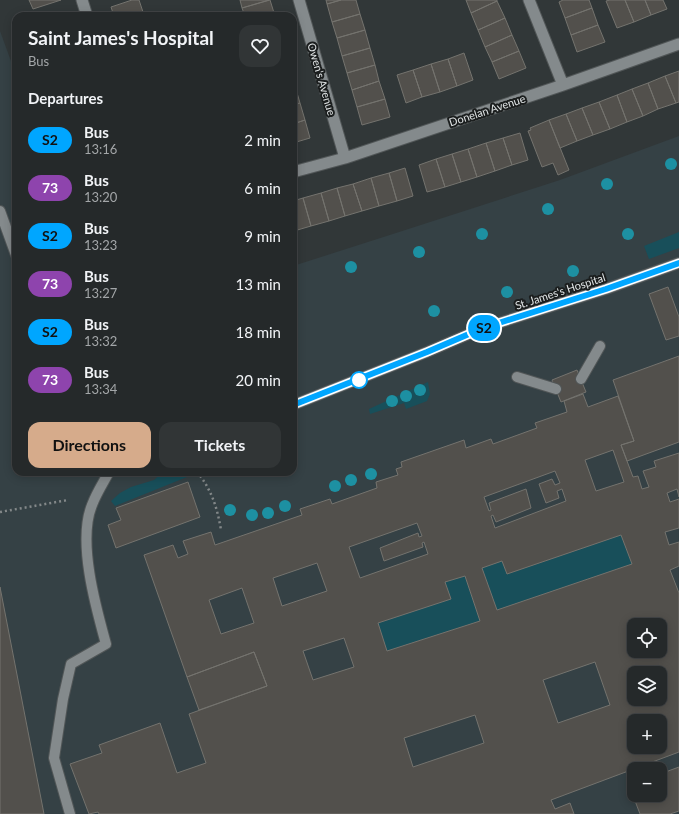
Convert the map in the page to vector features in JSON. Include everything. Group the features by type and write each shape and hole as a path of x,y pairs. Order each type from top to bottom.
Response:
{"street":[{"path":"82,0 86,12"},
{"name":"Owen's Avenue","path":"299,0 345,158"},
{"path":"529,0 563,85"},
{"name":"Donelan Avenue","path":"297,171 345,158 563,85 679,44"}],"lane":[{"path":"0,211 12,244"},
{"name":"St. James's Hospital","path":"297,404 483,328 606,289 679,263"},
{"path":"581,379 600,346"},
{"path":"517,377 556,389"},
{"path":"70,814 54,758 63,699 71,664 106,644 93,594 86,533 91,506 107,476"}],"path":[{"path":"200,476 207,485 217,508 220,530"},
{"path":"0,512 68,500"}],"shaded area":[{"path":"0,31 12,64 12,476 297,476 297,265 560,180 679,136 679,814 0,814"},
{"path":"679,232 679,248 649,259 644,246"},
{"path":"428,382 430,394 427,401 406,409 404,403 370,414 369,409"},
{"path":"158,476 188,476 115,506 111,501 120,493 131,487 154,480"},
{"path":"621,535 632,564 497,610 482,568 502,561 507,574"},
{"path":"465,576 480,621 387,651 378,623 451,598 445,582"}],"building":[{"path":"29,0 61,0 33,9"},
{"path":"132,0 139,0 143,12 113,12 111,7"},
{"path":"240,0 269,0 242,8"},
{"path":"270,0 274,12 244,12 242,8"},
{"path":"326,0 341,0 327,4"},
{"path":"341,0 356,0 360,14 332,22 327,4"},
{"path":"466,0 497,0 497,1 471,13"},
{"path":"563,0 589,0 592,8 565,18 559,2"},
{"path":"625,0 634,22 617,28 606,1"},
{"path":"625,0 645,0 651,15 634,22"},
{"path":"645,0 663,0 667,9 651,15"},
{"path":"497,1 505,18 478,30 471,13"},
{"path":"592,8 598,25 571,35 565,18"},
{"path":"360,14 365,30 337,38 332,22"},
{"path":"505,18 512,35 485,47 478,30"},
{"path":"598,25 605,42 577,52 571,35"},
{"path":"365,30 370,48 342,56 337,38"},
{"path":"512,35 519,51 492,62 485,47"},
{"path":"370,48 375,65 347,73 342,56"},
{"path":"519,51 526,68 499,79 492,62"},
{"path":"464,53 473,80 457,86 448,59"},
{"path":"448,59 457,86 440,92 431,64"},
{"path":"431,64 440,92 422,97 413,70"},
{"path":"375,65 379,81 352,90 347,73"},
{"path":"413,70 422,97 406,103 397,75"},
{"path":"679,71 679,102 676,103 665,76"},
{"path":"665,76 676,103 658,109 648,83"},
{"path":"379,81 385,99 357,107 352,90"},
{"path":"648,83 658,109 643,116 632,89"},
{"path":"632,89 643,116 627,122 617,95"},
{"path":"297,93 300,103 297,104"},
{"path":"617,95 627,122 610,129 599,102"},
{"path":"385,99 390,117 362,125 357,107"},
{"path":"599,102 610,129 593,135 582,108"},
{"path":"300,103 305,120 297,123 297,104"},
{"path":"582,108 593,135 577,141 566,114"},
{"path":"566,114 577,141 560,148 549,120"},
{"path":"305,120 310,138 297,142 297,123"},
{"path":"549,120 569,170 558,175 553,163 542,167 528,131 531,130 530,128"},
{"path":"520,133 528,160 512,165 503,138"},
{"path":"503,138 512,165 495,171 486,143"},
{"path":"486,143 495,171 477,177 468,149"},
{"path":"468,149 477,177 461,182 452,154"},
{"path":"452,154 461,182 445,187 436,159"},
{"path":"436,159 445,187 427,192 419,165"},
{"path":"405,168 413,196 397,201 389,173"},
{"path":"389,173 397,201 379,206 371,178"},
{"path":"371,178 379,206 362,211 353,184"},
{"path":"353,184 362,211 345,216 337,188"},
{"path":"337,188 345,216 329,221 321,193"},
{"path":"321,193 329,221 311,226 303,198"},
{"path":"303,198 311,226 297,230 297,200"},
{"path":"668,287 679,317 679,336 666,340 649,294"},
{"path":"679,356 679,442 627,461 621,445 634,441 613,380"},
{"path":"577,370 586,392 561,402 552,380"},
{"path":"583,394 588,407 618,396 634,441 621,445 633,477 638,476 642,489 649,487 643,471 656,467 654,461 679,453 679,497 677,489 667,493 670,502 679,499 679,528 665,532 669,545 679,542 679,566 670,570 679,593 679,752 652,762 627,762 627,772 551,800 555,809 570,803 574,814 99,814 98,812 89,814 70,764 102,753 99,745 160,723 177,773 206,763 189,714 267,686 254,652 187,677 144,555 173,545 178,558 188,554 183,541 211,532 215,545 302,515 300,509 330,499 332,504 377,488 376,482 398,475 396,469 402,467 401,462 464,440 466,448 491,439 493,444 537,428 535,423 567,412 564,401","holes":["613,450 624,482 596,491 585,460","555,471 560,483 555,485 552,479 539,484 546,503 559,498 557,491 562,489 566,501 495,528 491,516 493,515 496,522 531,508 526,489 489,503 491,510 489,511 484,497","417,523 422,536 419,537 418,533 380,548 384,561 423,547 422,543 424,542 428,554 360,578 349,547","621,535 632,564 497,610 482,568 502,561 507,574","317,563 327,591 282,606 273,578","465,576 480,621 387,651 378,623 451,599 445,582","242,588 254,623 221,634 209,600","344,638 354,667 313,680 303,651","595,662 610,705 558,723 543,680","475,715 484,743 413,767 404,738"]},
{"path":"188,482 200,517 116,548 108,525 121,520 116,508"},
{"path":"0,587 44,814 0,814"},
{"path":"254,652 267,686 199,710 187,677"},
{"path":"679,767 679,811 670,814 640,814 635,802 667,802 667,771"}],"bus line":[{"name":"S2","path":"297,403 483,328 606,289 650,272 679,263"}]}
